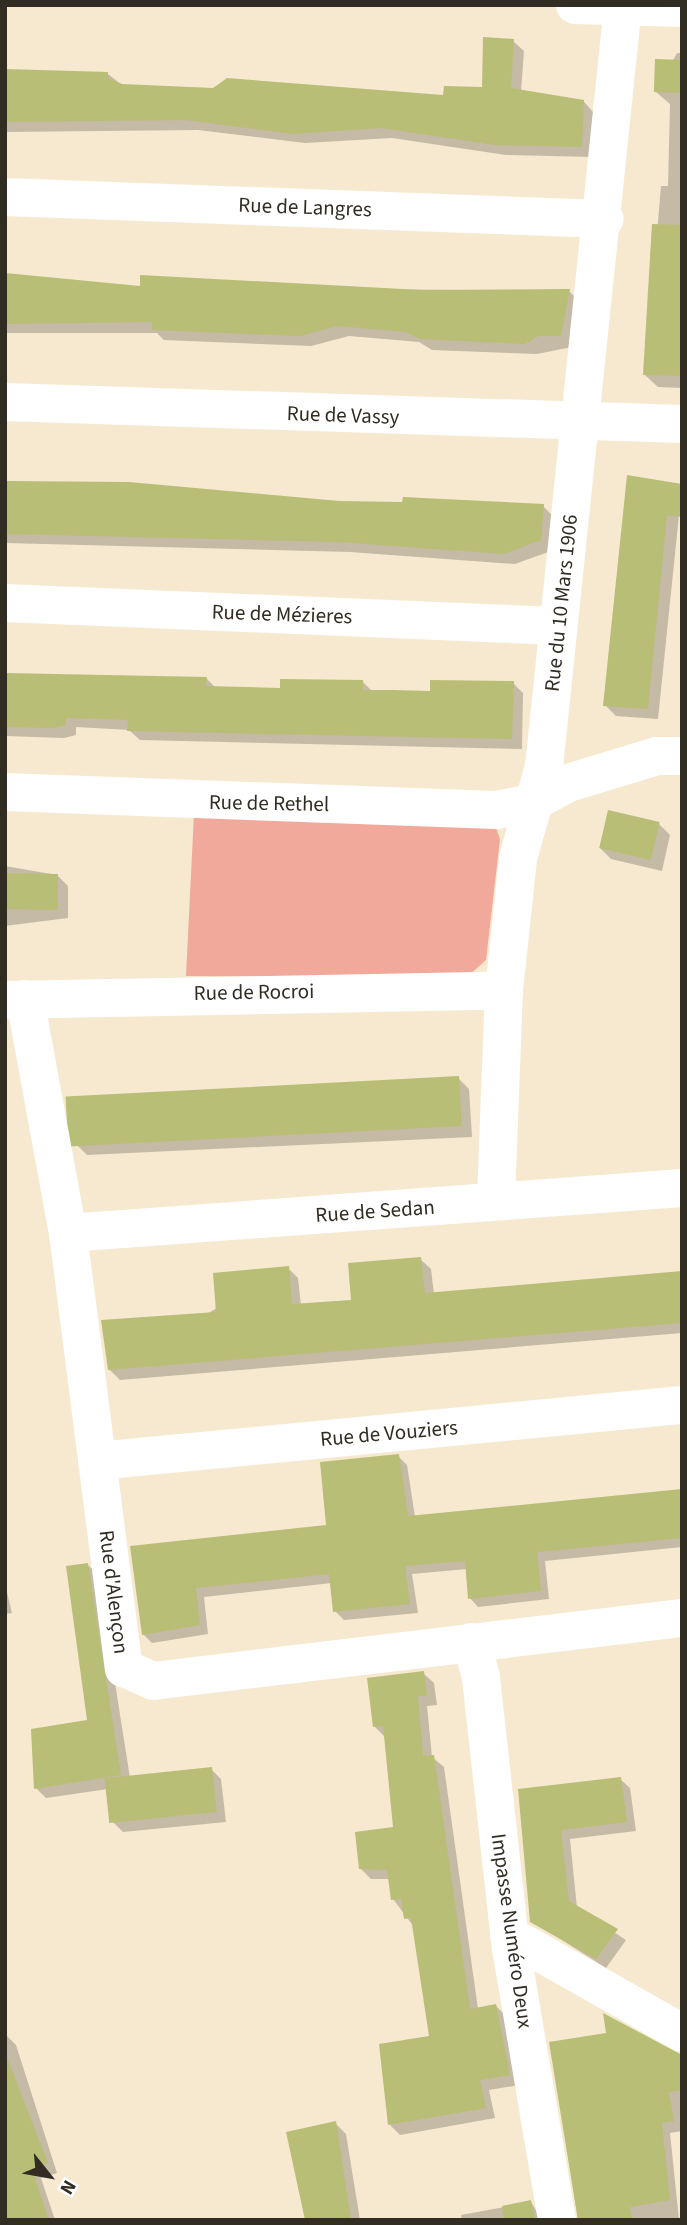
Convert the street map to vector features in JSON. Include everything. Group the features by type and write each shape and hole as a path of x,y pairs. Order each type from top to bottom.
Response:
{"street":[{"path":"575,5 682,8"},
{"name":"Rue du 10 Mars 1906","path":"496,1198 504,989 518,858 544,767 605,219 622,6"},
{"name":"Rue de Langres","path":"5,197 605,219"},
{"name":"Rue de Vassy","path":"5,402 582,423 682,424"},
{"name":"Rue de Mézieres","path":"5,603 558,626"},
{"name":"Rue de Rethel","path":"5,792 496,810 532,803 568,783 657,756 682,756"},
{"name":"Rue de Rocroi","path":"15,1000 504,989"},
{"name":"Rue d'Alençon","path":"15,1000 68,1233 124,1668 137,1677 153,1681 682,1618"},
{"name":"Rue de Sedan","path":"68,1233 471,1205 496,1198 682,1188"},
{"name":"Rue de Vouziers","path":"97,1461 682,1405"},
{"name":"Impasse Numéro Deux","path":"471,1642 481,1678 509,1936 557,2220"},
{"path":"509,1936 682,2033"}],"shaded area":[{"path":"194,813 495,825 500,839 486,960 467,977 186,976"}],"building":[{"path":"483,37 514,39 511,88 584,100 582,147 495,145 381,128 293,134 186,120 5,122 5,69 108,72 108,78 122,84 213,88 227,78 443,95 444,86 482,87"},
{"path":"655,59 682,60 681,93 654,92"},
{"path":"652,224 682,225 682,376 643,375"},
{"path":"5,273 140,286 140,275 421,290 570,289 561,336 538,336 525,344 420,339 406,332 337,326 300,336 152,330 152,322 5,324"},
{"path":"627,475 682,484 682,517 667,515 648,709 603,706"},
{"path":"5,481 129,482 339,501 402,502 403,497 544,504 541,540 504,554 338,542 5,534"},
{"path":"5,673 207,677 206,686 280,688 280,679 363,680 363,690 430,691 430,680 514,681 512,739 127,731 128,720 66,718 66,725 53,728 5,727"},
{"path":"608,810 660,822 651,860 599,848"},
{"path":"5,873 58,874 57,910 5,909"},
{"path":"459,1076 462,1126 68,1147 66,1097"},
{"path":"421,1257 425,1293 682,1271 682,1323 108,1370 101,1320 216,1312 213,1273 289,1266 292,1304 351,1300 348,1263"},
{"path":"399,1454 408,1516 682,1489 682,1538 537,1552 541,1591 468,1599 465,1561 405,1566 410,1604 333,1612 329,1574 196,1588 200,1625 142,1635 130,1546 326,1525 320,1462"},
{"path":"88,1563 121,1775 34,1789 31,1729 87,1720 66,1566"},
{"path":"424,1671 427,1696 418,1696 423,1756 434,1755 470,2009 496,2004 510,2075 480,2080 486,2108 388,2125 379,2044 429,2036 411,1918 404,1919 401,1899 391,1900 387,1870 359,1869 355,1832 393,1827 383,1726 373,1727 367,1678"},
{"path":"212,1767 217,1812 109,1823 105,1778"},
{"path":"621,1777 627,1822 561,1830 569,1901 618,1929 596,1959 530,1922 518,1789"},
{"path":"603,2013 682,2055 682,2090 669,2092 674,2121 662,2123 670,2200 630,2207 632,2220 578,2220 549,2042 606,2033"},
{"path":"5,2052 48,2163 32,2169 49,2220 5,2220"},
{"path":"336,2121 351,2220 305,2220 286,2132"},
{"path":"531,2200 535,2220 504,2220 502,2206"}]}
